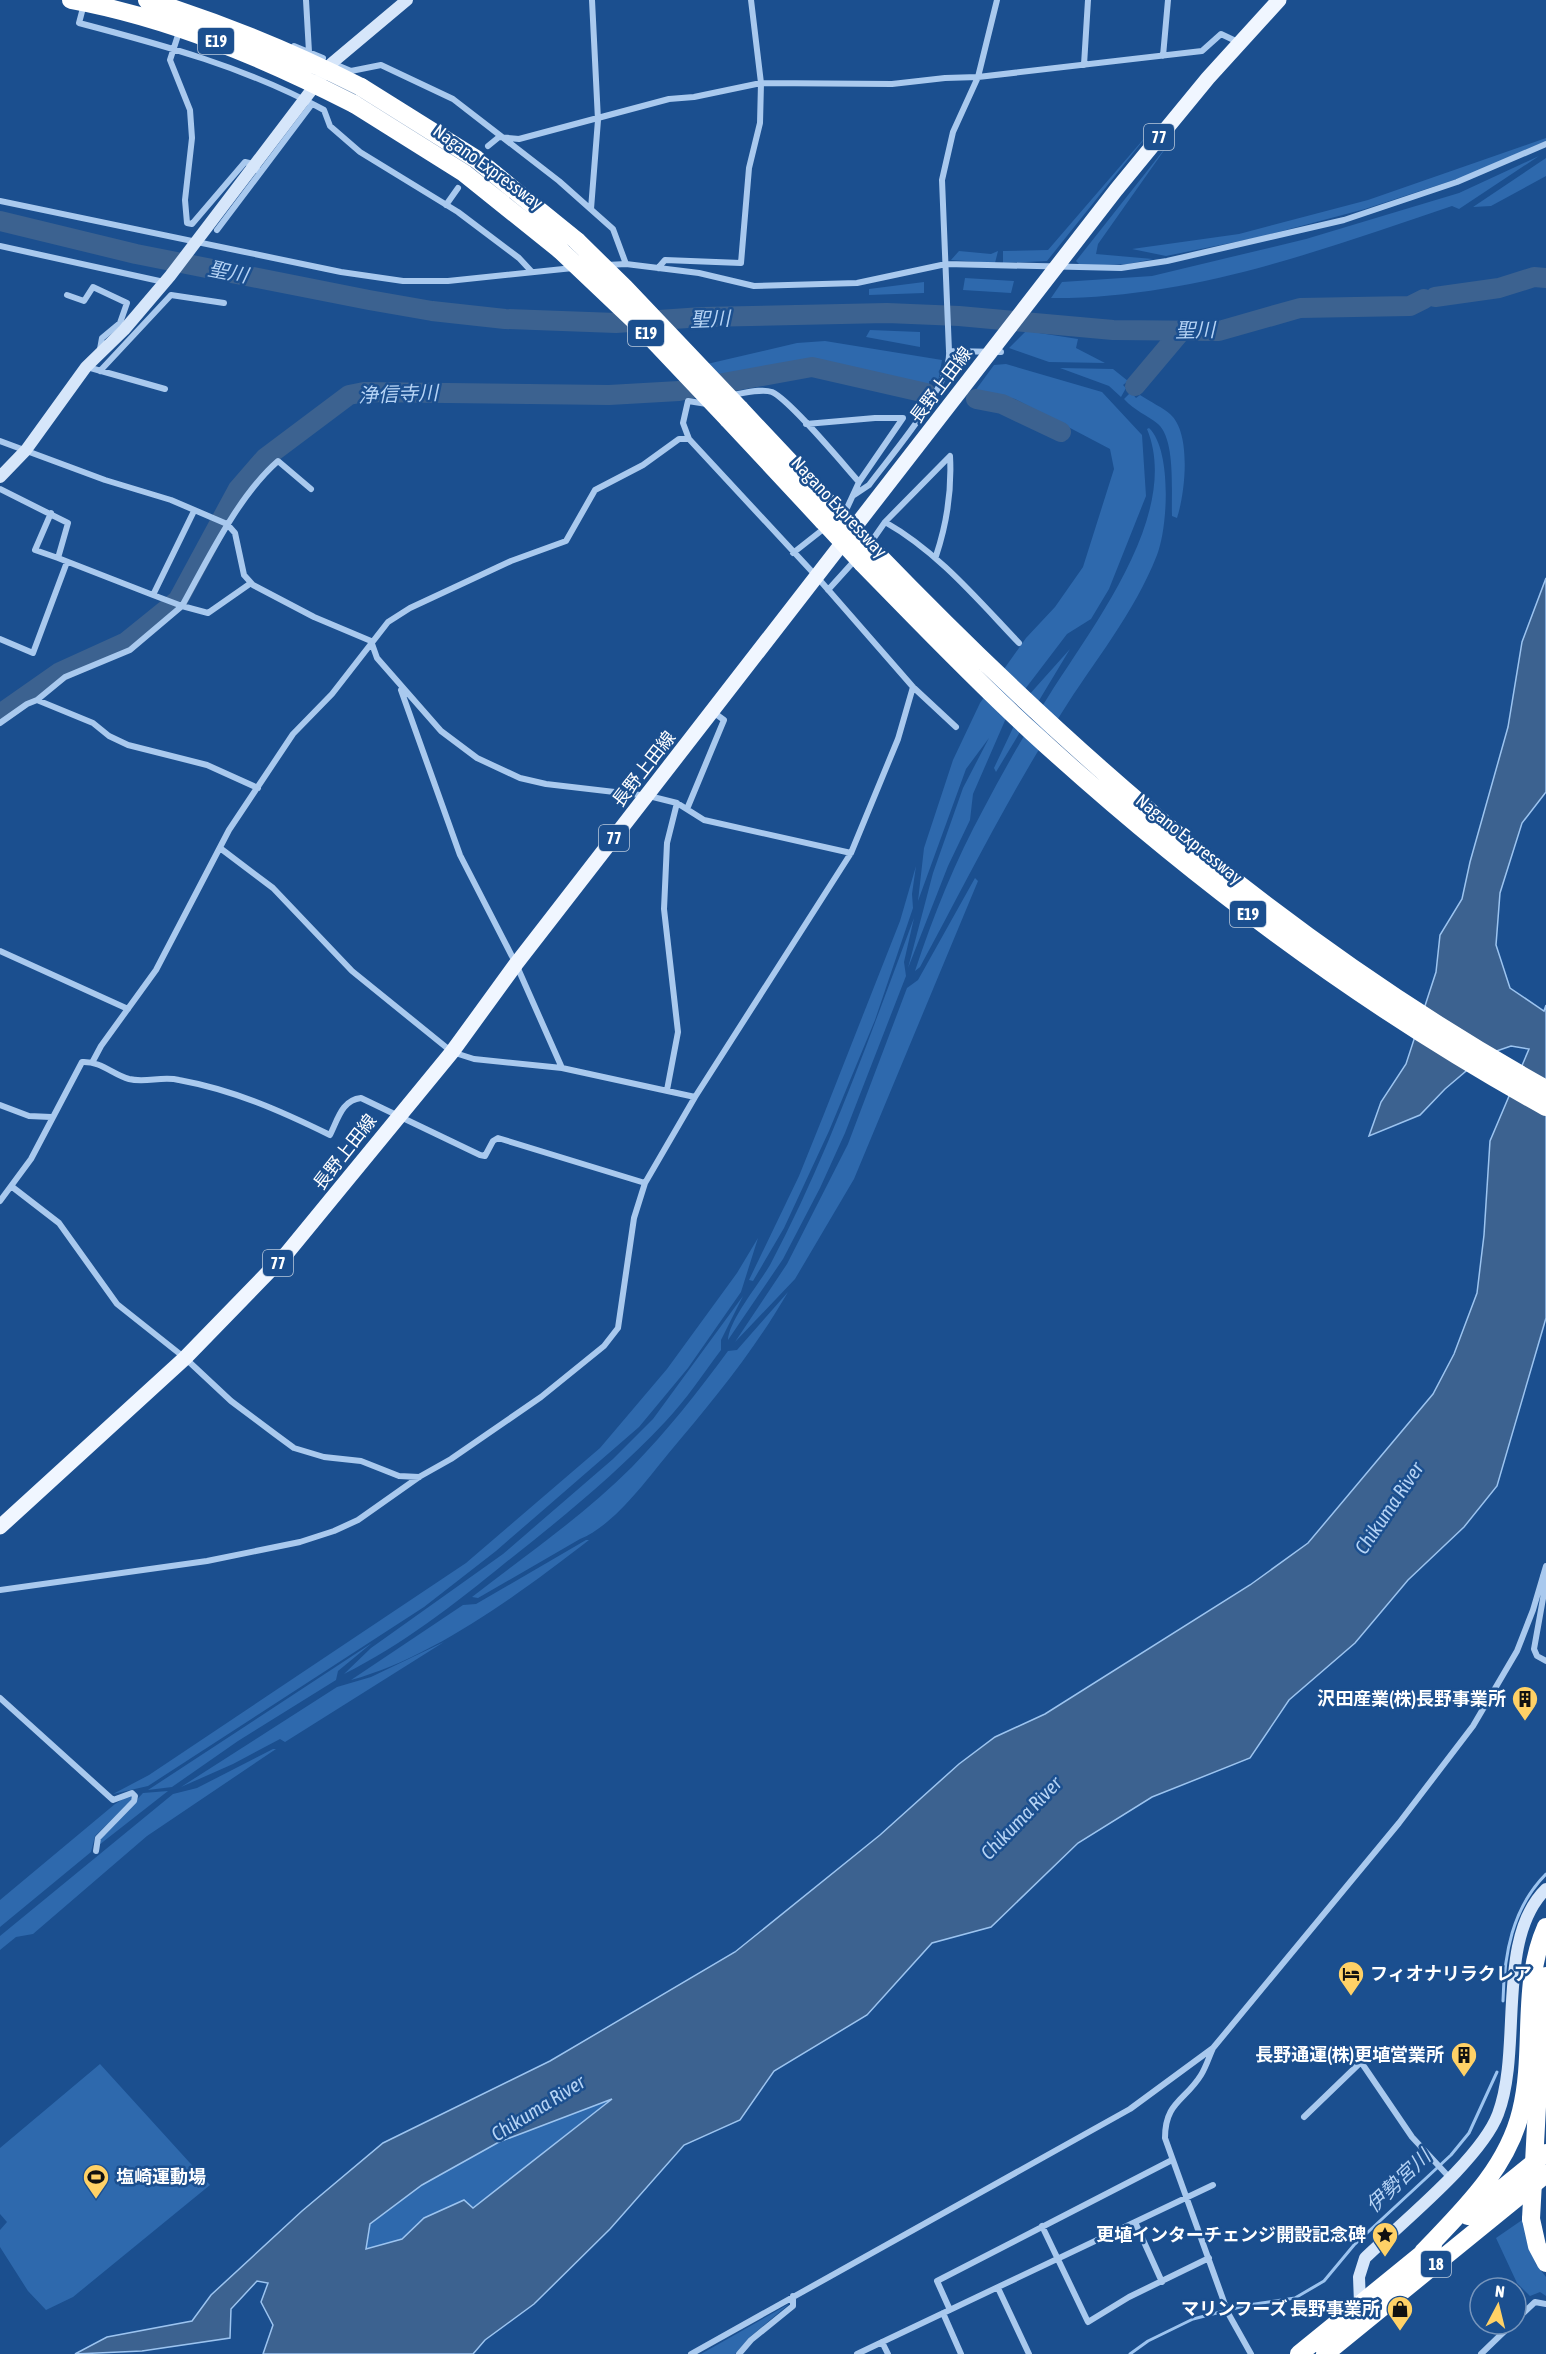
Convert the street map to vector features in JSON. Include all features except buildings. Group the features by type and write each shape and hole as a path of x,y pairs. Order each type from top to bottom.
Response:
{"highway":[{"name":"Nagano Expressway","path":"71,0 144,18 207,38 357,95 464,173 560,250 734,414"},
{"name":"Nagano Expressway","path":"147,0 210,20 272,44 357,95 476,159 576,241 641,304 734,414 868,558 1090,783 1226,897 1377,1007 1546,1109"},
{"name":"Nagano Expressway","path":"984,675 1141,806 1285,921 1386,994 1546,1089"},
{"path":"1423,2253 1486,2182 1513,2136 1524,2094 1533,1971 1546,1927"},
{"path":"1546,1976 1531,2182 1537,2246 1546,2263"},
{"path":"1546,2115 1536,2218 1546,2237"},
{"name":"18","path":"1299,2354 1360,2302 1546,2153"},
{"name":"18","path":"1325,2354 1546,2174"},
{"path":"1484,2225 1546,2183"}],"main road":[{"name":"長野上田線","path":"0,1527 185,1358 294,1246 452,1052 516,964 649,796 1168,125 1279,0"}],"street":[{"path":"85,0 79,23 173,48 240,72 324,110 330,126 360,152 446,205 519,258 532,272"},
{"path":"166,0 309,52 351,71 381,65 453,99 559,181 613,229 626,264"},
{"path":"306,0 309,52"},
{"path":"0,477 27,450 86,367 124,330 257,168 308,101 332,63 407,0"},
{"path":"591,209 598,120 592,0"},
{"path":"658,268 665,260 741,263 749,168 760,123 760,83 751,0"},
{"path":"854,495 869,485 941,386 950,363 947,341 942,180 947,150 978,77 997,0"},
{"path":"1084,65 1088,0"},
{"path":"1162,56 1168,0"},
{"path":"188,7 170,60 190,110 192,138 185,200 187,223 192,224 245,162 257,168"},
{"path":"499,136 519,139 598,120 669,99 694,97 760,83 892,84 978,77 1202,51 1221,34 1240,43"},
{"path":"488,146 499,136"},
{"path":"0,201 196,243 403,282 448,281 626,264 728,278 754,286 857,283 946,264 1106,269 1167,261 1344,220 1457,182 1546,144"},
{"path":"218,230 257,168"},
{"path":"446,205 458,188"},
{"path":"0,246 167,279"},
{"path":"67,295 84,301 93,287 127,303 120,323 102,338 99,355"},
{"path":"100,371 171,295 224,303"},
{"path":"949,351 996,349"},
{"path":"86,367 165,389"},
{"path":"859,482 806,424 773,393 757,392 726,396 707,404 688,401 683,423 689,440 817,577 913,687 956,727"},
{"path":"794,553 847,508 859,482 903,418 806,424"},
{"path":"93,1061 174,939 220,848 293,734 332,694 388,622 410,608 511,561 566,541 595,490 643,465 678,439 689,440"},
{"path":"0,441 105,480 171,500 228,525 239,544 244,574 250,583 314,617 371,641 377,658 400,687 451,738 477,758 520,778 546,784 649,796 677,803 704,819 751,832 852,853"},
{"path":"828,590 877,537 885,522 950,456 952,490 943,535 936,556"},
{"path":"0,723 27,704 37,700 65,677 130,650 182,606 228,525 257,480 278,461 310,489"},
{"path":"0,489 68,523 57,558"},
{"path":"154,595 194,511"},
{"path":"51,513 35,550 182,606 208,613 250,583"},
{"path":"885,522 936,556 1019,643"},
{"path":"0,639 33,653 67,562"},
{"path":"400,687 459,855 516,964 562,1068"},
{"path":"0,1590 196,1563 300,1542 358,1520 522,1410 604,1346 618,1328 634,1218 645,1183 695,1097 852,853 898,739 913,687"},
{"path":"37,700 93,723 109,736 128,745 207,765 258,788"},
{"path":"687,809 724,720 712,712"},
{"path":"668,1090 678,1032 664,909 667,843 677,803"},
{"path":"220,848 273,888 352,971 452,1052 474,1059 562,1068 695,1097"},
{"path":"0,951 128,1009"},
{"path":"0,1202 31,1159 51,1117 82,1062 93,1061 128,1078 174,1078 238,1094 270,1105 330,1135 345,1105 350,1100 367,1100 480,1155 485,1156 496,1139 502,1139 645,1183"},
{"path":"0,1105 29,1116 51,1117"},
{"path":"11,1186 59,1223 117,1304 185,1358 231,1401 294,1448 330,1459 362,1461 399,1476 419,1477"},
{"path":"1545,1569 1544,1593 1534,1649 1537,1656 1546,1661"},
{"path":"690,2354 1130,2109 1213,2048 1399,1823 1473,1726 1517,1651 1545,1569"},
{"path":"0,1698 113,1800 132,1793 135,1796 134,1801 98,1838 96,1851"},
{"path":"1360,2302 1359,2277 1365,2258 1445,2174 1474,2154 1497,2115 1507,2082 1516,1954 1526,1916 1546,1889"},
{"path":"1213,2048 1201,2076 1176,2102 1165,2121 1165,2138 1227,2310 1251,2354"},
{"path":"1304,2117 1361,2062 1412,2137 1445,2174"},
{"path":"961,2354 937,2281 1172,2160"},
{"path":"857,2354 1213,2185"},
{"path":"1136,2222 1162,2282"},
{"path":"1041,2226 1088,2322 1129,2297 1209,2258"},
{"path":"998,2288 1029,2354"},
{"path":"740,2354 751,2340 793,2306 793,2296"},
{"path":"1528,2309 1535,2302 1546,2304"},
{"path":"1484,2353 1500,2336"},
{"path":"882,2342 888,2354"}],"shaded area":[{"path":"1154,127 1047,261 1003,263 1003,251 1048,250"},
{"path":"1546,138 1546,141 1463,177 1365,209 1260,237 1166,256 1132,249 1239,234 1368,200"},
{"path":"1170,142 1098,244 1096,254 1153,259 1128,264 1081,266 1076,261"},
{"path":"1539,156 1459,209 1452,206 1305,255 1204,281 1153,290 1102,296 1051,298 1062,282 1152,276 1306,239 1459,193"},
{"path":"1546,158 1546,176 1491,206 1473,207"},
{"path":"959,251 991,254 998,251 995,263 951,260"},
{"path":"965,278 1014,281 1011,293 963,290"},
{"path":"924,282 924,293 869,295 869,289"},
{"path":"870,330 920,332 920,347 866,337"},
{"path":"1026,331 1078,339 1076,348 1105,363 1049,362 1009,348"},
{"path":"825,341 942,360 938,382 929,381 929,389 804,361 721,379 707,364 797,343"},
{"path":"1006,364 1102,392 1142,435 1146,496 1109,589 1091,619 1067,634 1010,709 973,794 970,820 948,866 908,968 933,873 963,788 989,738 966,769 918,901 924,848 953,760 980,703 1026,638 1055,607 1083,567 1114,469 1110,449 1015,399 975,391 994,365"},
{"path":"1060,368 1113,369 1128,381 1123,385 1126,388 1121,397 1109,386"},
{"path":"1131,392 1136,398 1140,395 1168,412 1177,423 1182,435 1185,464 1177,518 1172,516 1168,442 1158,424 1124,399"},
{"path":"1149,428 1162,453 1166,489 1161,542 1148,577 1024,776 920,967 915,971 946,888 974,827 1031,724 1127,569 1142,533 1152,497 1155,462 1147,429"},
{"path":"1070,649 996,772 994,768 1028,696"},
{"path":"916,866 912,894 913,908 875,1020 829,1131 784,1228 753,1281 749,1280 799,1176 900,921"},
{"path":"975,878 978,881 854,1179 795,1279 735,1342 787,1264 848,1144 907,988 918,980"},
{"path":"914,918 904,962 906,976 845,1133 820,1188 783,1259 728,1340 733,1323 770,1265 830,1137"},
{"path":"758,1238 741,1292 688,1368 639,1427 496,1551 424,1607 148,1786 113,1794 149,1775 466,1563 600,1448 667,1369 737,1273"},
{"path":"788,1292 732,1376 639,1490 616,1514 592,1533 478,1598 472,1597 574,1519 632,1467 682,1411 728,1351 737,1350"},
{"path":"743,1296 721,1340 721,1350 687,1396 673,1414 608,1478 447,1608 387,1650 344,1674 371,1648 503,1554 613,1459 653,1419"},
{"path":"589,1540 535,1581 445,1640 382,1670 351,1680 463,1605 476,1604"},
{"path":"444,1642 285,1742 280,1739 233,1764 181,1787 337,1687 371,1677"},
{"path":"372,1643 338,1671 336,1680 238,1741 172,1787 148,1790"},
{"path":"276,1749 147,1836 33,1934 16,1937 0,1950 0,1936 173,1794 197,1788"},
{"path":"168,1791 99,1845 100,1839 143,1793"},
{"path":"129,1795 133,1798 130,1802 95,1836 91,1852 0,1927 0,1900 115,1804"},
{"name":"塩崎運動場","path":"100,2064 210,2185 73,2297 46,2310 28,2291 0,2247 0,2230 7,2222 0,2214 0,2148"},
{"path":"614,2098 473,2208 424,2218 402,2239 366,2249 370,2224 422,2185 499,2142"},
{"path":"1525,2218 1527,2241 1536,2264 1546,2277 1546,2296 1540,2292 1530,2296 1528,2294 1528,2276 1514,2276 1496,2238"},
{"path":"789,2304 751,2336 735,2354 701,2354"}],"water":[{"name":"Chikuma River","path":"1546,578 1546,792 1522,823 1500,893 1496,945 1510,988 1544,1011 1546,1005 1546,1318 1497,1486 1464,1527 1408,1580 1355,1643 1289,1700 1250,1758 1152,1797 1078,1843 991,1927 932,1943 867,2015 774,2071 740,2120 684,2145 610,2229 534,2304 485,2340 473,2354 263,2354 273,2325 261,2302 268,2283 257,2281 231,2309 230,2338 142,2351 75,2354 107,2337 192,2321 211,2295 302,2211 383,2143 550,2061 735,1952 880,1835 959,1764 995,1737 1045,1714 1250,1585 1308,1543 1433,1394 1454,1354 1477,1293 1484,1235 1490,1141 1529,1049 1511,1046 1485,1055 1445,1089 1420,1115 1369,1136 1381,1102 1406,1064 1436,972 1440,935 1462,899 1470,862 1508,727 1522,642","holes":["612,2099 473,2208 464,2200 424,2218 402,2239 366,2249 370,2224 422,2185 499,2142"]}],"waterway":[{"name":"聖川","path":"0,221 136,254 369,300 432,311 505,319 616,323 702,317 887,313 959,316 1113,330 1219,331 1300,308 1410,306 1424,299"},
{"name":"聖川","path":"1435,297 1499,288 1534,277 1546,278"},
{"name":"浄信寺川","path":"1135,386 1183,329"},
{"name":"浄信寺川","path":"0,714 60,672 126,642 178,600 238,489 265,458 349,395 364,392 609,395 679,391 812,367 926,393"},
{"name":"浄信寺川","path":"976,399 1002,404 1061,432"},
{"name":"伊勢宮川","path":"1503,2001 1505,1967 1512,1933 1525,1902 1534,1887 1546,1874"},
{"name":"伊勢宮川","path":"1130,2354 1148,2341 1193,2319 1248,2305 1295,2298 1324,2281 1354,2245 1451,2155 1469,2133 1497,2072"}],"place":[{"name":"沢田産業(株)長野事業所","path":"1525,1722"},
{"name":"フィオナリラクレア","path":"1351,1997"},
{"name":"長野通運(株)更埴営業所","path":"1464,2078"},
{"name":"塩崎運動場","path":"96,2200"},
{"name":"更埴インターチェンジ開設記念碑","path":"1385,2258"},
{"name":"マリンフーズ 長野事業所","path":"1400,2332"}]}
